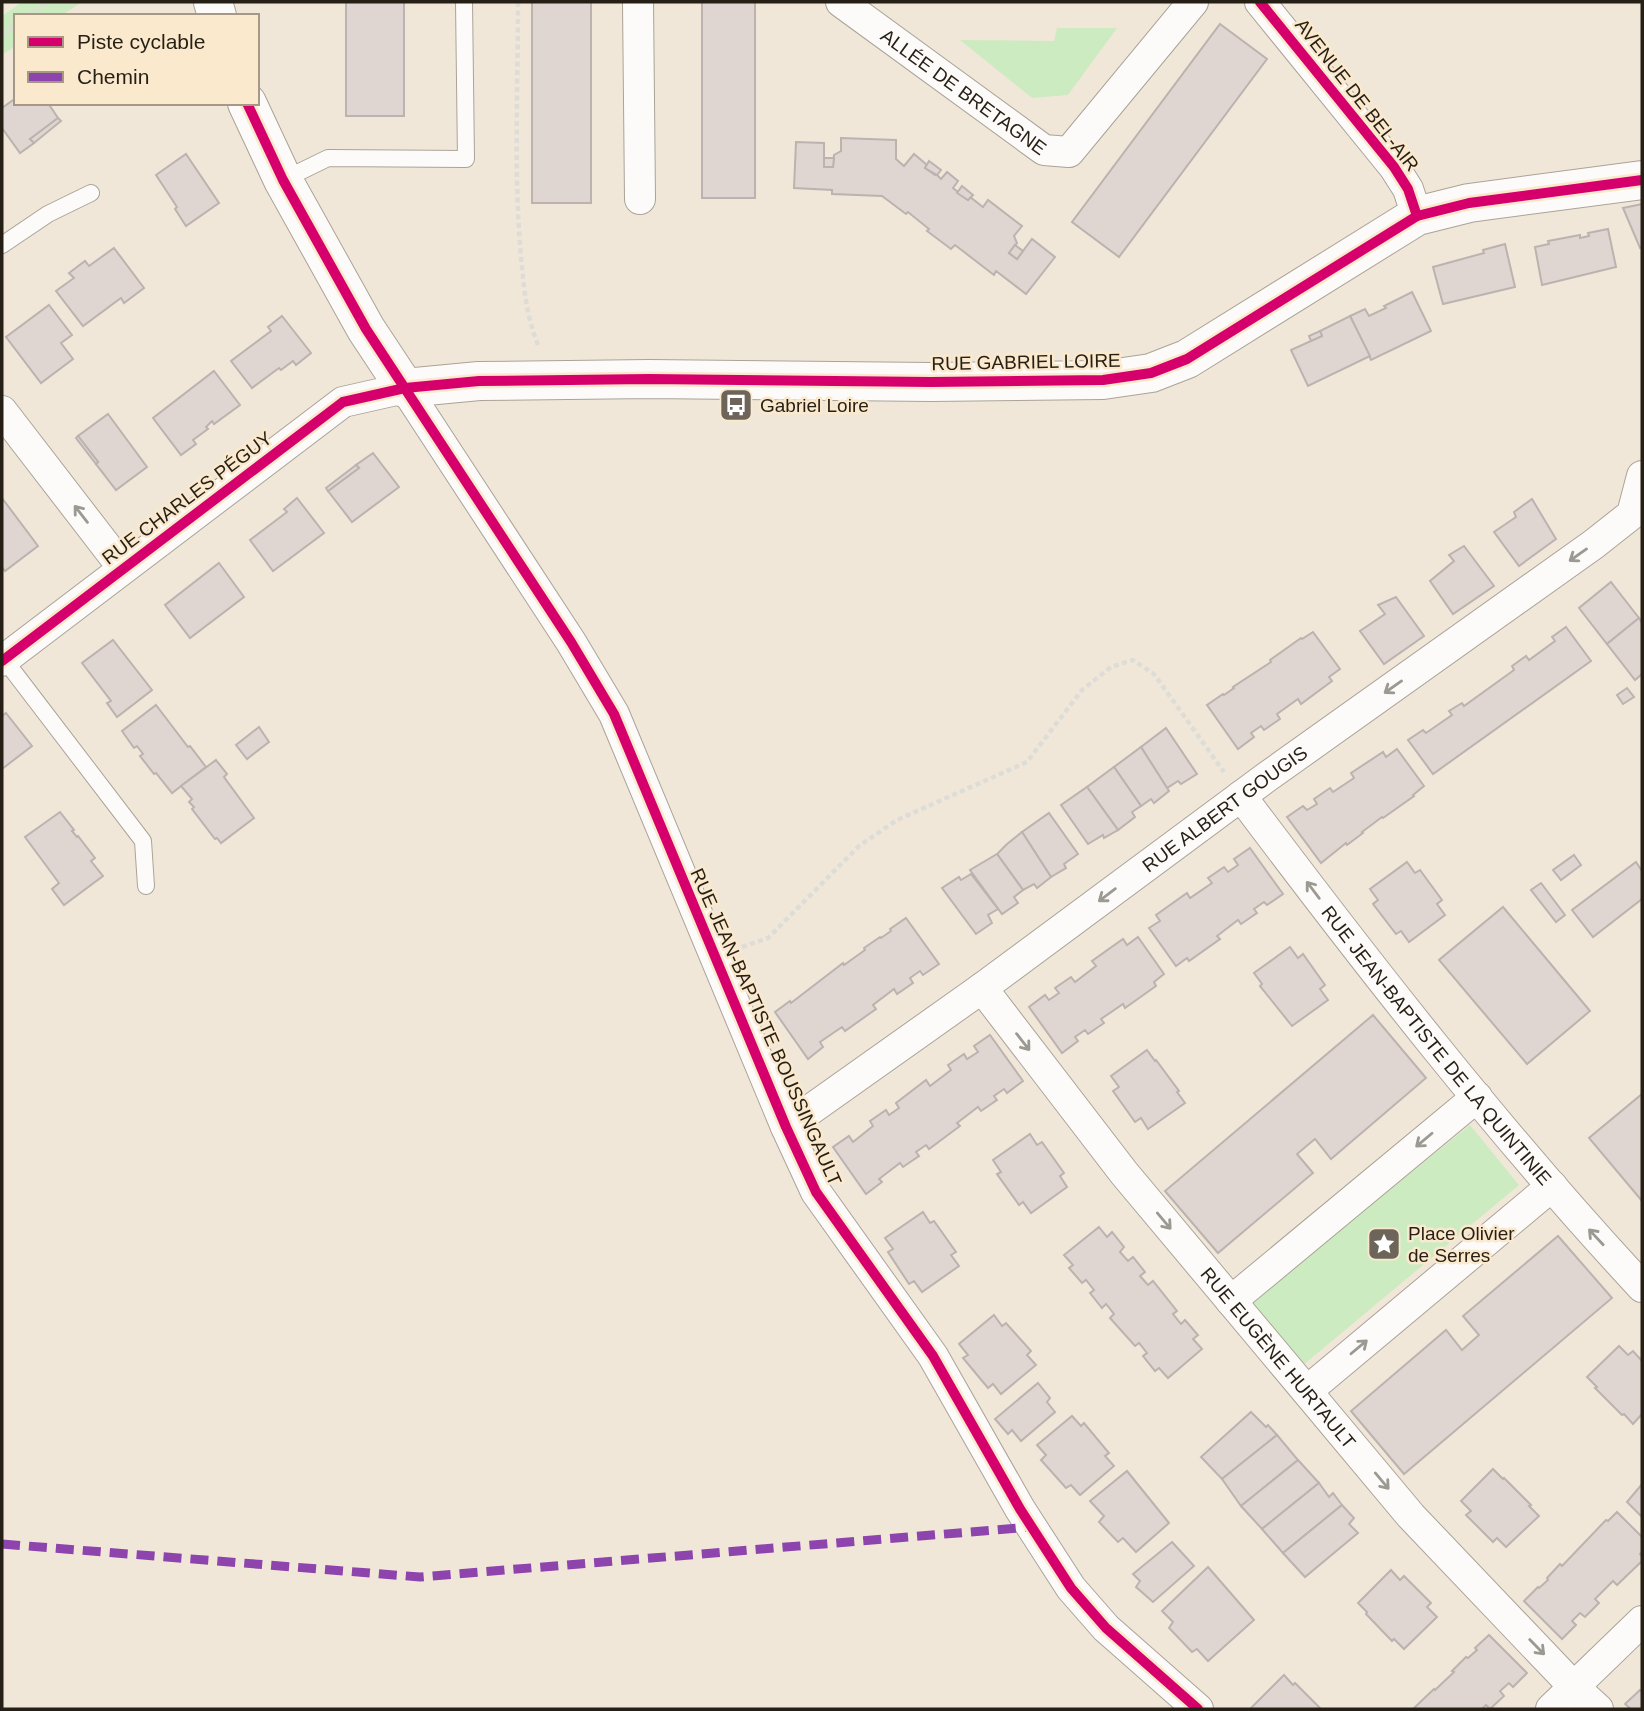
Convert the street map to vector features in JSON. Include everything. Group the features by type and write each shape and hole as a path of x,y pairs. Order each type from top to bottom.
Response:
{"street":[{"path":"638,2 640,199"},
{"name":"ALLÉE DE BRETAGNE","path":"841,2 1044,150 1069,152 1194,2"},
{"name":"AVENUE DE BEL-AIR","path":"1260,2 1394,167 1408,190 1417,216"},
{"path":"248,105 283,180 366,329 405,388"},
{"name":"RUE GABRIEL LOIRE","path":"405,388 479,381 649,379 1060,381 1104,380 1151,373 1187,359 1417,216 1469,203 1642,180"},
{"name":"RUE CHARLES PÉGUY","path":"3,660 343,402 405,388"},
{"name":"RUE JEAN-BAPTISTE BOUSSINGAULT","path":"405,388 571,642 614,714 786,1127 816,1192 933,1356 1020,1509 1071,1588 1106,1628 1198,1709"},
{"name":"RUE CHARLES PÉGUY","path":"2,411 123,568"},
{"name":"RUE ALBERT GOUGIS","path":"786,1127 982,988 1241,796 1594,544 1637,521 1642,475"},
{"name":"RUE JEAN-BAPTISTE DE LA QUINTINIE","path":"1241,796 1393,996 1578,1219 1642,1287"},
{"name":"RUE EUGÈNE HURTAULT","path":"982,988 1124,1173 1411,1516 1598,1709"},
{"path":"1231,1301 1477,1097"},
{"path":"1307,1391 1552,1186"},
{"path":"1551,1709 1642,1621"}],"lane":[{"path":"283,180 328,158 466,159 464,2"},
{"path":"2,246 48,214 91,193"},
{"path":"3,660 144,841 146,886"}],"path":[{"path":"30,14 47,2"},
{"path":"518,2 517,199 523,284 531,328 553,381"},
{"path":"715,957 768,938 859,846 898,820 1027,762 1082,691 1111,667 1122,663 1133,660 1154,674 1241,796"}],"green space":[{"path":"22,2 82,2 64,14 14,14 14,47 2,55 2,16"},
{"path":"1057,28 1117,28 1068,95 1032,98 960,40 1054,41"},
{"path":"1470,1125 1519,1185 1302,1366 1251,1300"}],"building":[{"path":"346,2 404,2 404,116 346,116"},
{"path":"532,2 591,2 591,203 532,203"},
{"path":"702,2 755,2 755,198 702,198"},
{"path":"1220,24 1267,59 1119,257 1072,222"},
{"path":"14,99 14,105 49,105 58,118 30,139 34,143 20,153 2,128 2,108"},
{"path":"58,118 61,121 34,143 30,139"},
{"path":"841,138 896,140 896,159 904,166 914,154 927,165 925,168 941,179 947,172 958,181 953,188 968,200 970,197 983,207 988,200 1022,226 1014,236 1017,243 1009,253 1017,259 1032,239 1055,257 1026,294 996,271 994,275 955,245 951,249 908,212 906,214 882,196 832,194 832,190 794,188 796,142 824,143 824,167 833,167 834,155 841,151"},
{"path":"186,154 219,203 186,226 156,175"},
{"path":"824,158 834,158 833,167 824,167"},
{"path":"929,161 941,170 937,175 925,168"},
{"path":"962,186 973,195 968,200 957,193"},
{"path":"1642,204 1642,247 1640,248 1623,208"},
{"path":"1608,229 1616,267 1542,285 1535,247 1549,244 1548,241 1580,235 1580,238 1589,236 1588,233"},
{"path":"1505,244 1515,287 1443,304 1433,267 1484,253 1483,250"},
{"path":"1015,245 1023,251 1017,259 1009,253"},
{"path":"114,248 144,288 124,303 121,298 83,326 56,291 74,278 69,273 85,261 89,266"},
{"path":"1412,292 1431,331 1371,360 1350,316 1365,309 1369,316"},
{"path":"49,305 72,335 61,343 73,359 41,383 6,337"},
{"path":"282,316 311,353 296,365 293,361 281,370 279,368 252,388 231,361 271,331 268,327"},
{"path":"1350,316 1370,356 1308,386 1291,350 1322,336 1320,331"},
{"path":"1320,331 1322,336 1311,341 1309,336"},
{"path":"214,371 240,405 214,424 212,421 206,427 208,429 193,440 196,444 181,455 153,418"},
{"path":"108,414 147,467 116,490 78,436"},
{"path":"78,436 98,462 96,464 76,438"},
{"path":"373,453 399,487 352,522 328,491 359,468 356,465"},
{"path":"356,465 359,468 328,491 326,488"},
{"path":"2,498 38,546 5,571 2,567"},
{"path":"297,498 324,533 273,571 250,540 287,512 284,509"},
{"path":"1532,499 1556,539 1519,566 1494,532 1516,517 1514,512"},
{"path":"1464,546 1494,586 1453,614 1430,581 1454,561 1449,555"},
{"path":"219,563 244,597 190,638 165,605"},
{"path":"1611,582 1639,618 1607,644 1579,608"},
{"path":"1396,597 1424,636 1384,664 1360,631 1385,614 1378,605"},
{"path":"1639,618 1642,623 1642,674 1635,680 1607,644"},
{"path":"1566,627 1591,661 1433,774 1408,740 1423,730 1426,733 1452,715 1449,711 1462,703 1464,706 1514,670 1512,666 1526,656 1529,660 1555,641 1552,637"},
{"path":"1313,632 1340,669 1329,677 1332,681 1301,704 1298,699 1277,714 1280,719 1264,730 1261,726 1251,733 1254,737 1238,749 1207,705"},
{"path":"113,640 152,690 117,717 107,703 111,701 82,663"},
{"path":"1627,688 1634,697 1623,704 1617,695"},
{"path":"156,705 206,767 172,793 140,756 143,754 137,746 134,748 122,731"},
{"path":"6,713 32,746 2,769 2,716"},
{"path":"259,727 269,742 247,759 236,745"},
{"path":"1166,728 1197,774 1181,784 1178,781 1167,788 1141,747"},
{"path":"1141,747 1169,791 1154,803 1151,799 1141,806 1114,767"},
{"path":"1397,749 1424,786 1321,863 1287,817 1303,806 1307,810 1317,804 1314,799 1330,788 1333,792 1354,778 1351,773 1383,752 1386,757"},
{"path":"216,760 227,774 224,777 254,818 221,843 192,809 194,807 189,802 192,799 181,786"},
{"path":"1114,767 1141,806 1132,812 1135,817 1118,830 1087,787"},
{"path":"1087,787 1118,830 1088,844 1061,805"},
{"path":"60,812 95,858 91,861 103,876 64,905 52,889 59,883 25,837"},
{"path":"1049,813 1078,854 1064,864 1066,868 1051,877 1022,832"},
{"path":"1022,832 1051,877 1037,888 1034,884 1023,890 997,854"},
{"path":"1250,848 1283,894 1267,905 1264,902 1254,909 1257,913 1241,924 1238,920 1217,936 1220,939 1189,961 1187,958 1176,966 1149,928 1160,921 1156,915 1187,893 1190,898 1212,883 1208,878 1224,867 1228,872 1238,865 1234,859"},
{"path":"997,854 1023,890 1014,897 1018,903 1002,914 970,870"},
{"path":"1574,855 1581,865 1561,880 1553,870"},
{"path":"1407,862 1415,873 1420,870 1442,900 1437,904 1445,915 1409,942 1401,931 1396,934 1373,904 1378,900 1370,889"},
{"path":"1636,862 1642,871 1642,899 1593,937 1572,910"},
{"path":"971,874 998,909 988,915 992,923 976,934 942,888 959,877 961,880"},
{"path":"1541,883 1565,915 1556,922 1531,890"},
{"path":"1503,907 1590,1011 1527,1064 1439,960"},
{"path":"906,918 939,964 923,975 920,971 910,978 913,983 897,994 894,989 873,1005 876,1009 845,1031 842,1027 820,1042 823,1047 808,1059 775,1012"},
{"path":"1138,937 1164,974 1154,982 1156,986 1125,1008 1123,1004 1101,1019 1104,1023 1088,1034 1085,1030 1075,1037 1078,1041 1062,1053 1029,1007 1045,995 1049,1000 1059,993 1055,988 1071,977 1075,982 1096,966 1092,961 1123,939 1127,945"},
{"path":"1290,947 1298,958 1303,954 1325,985 1320,989 1328,1000 1292,1026 1260,986 1262,984 1254,973"},
{"path":"1373,1015 1426,1078 1331,1159 1315,1139 1297,1154 1313,1173 1218,1253 1165,1191"},
{"path":"990,1035 1023,1081 1007,1093 1004,1089 994,1096 997,1100 981,1111 978,1107 957,1123 960,1126 929,1149 926,1145 916,1152 919,1156 903,1167 900,1163 879,1179 882,1182 866,1194 833,1147 849,1136 853,1142 873,1126 870,1121 886,1110 889,1115 899,1108 896,1103 926,1080 930,1086 951,1070 948,1065 964,1054 967,1059 978,1052 974,1046"},
{"path":"1147,1050 1179,1091 1177,1092 1185,1103 1148,1129 1141,1118 1135,1122 1113,1091 1119,1087 1111,1076"},
{"path":"1642,1094 1642,1201 1589,1138"},
{"path":"1030,1134 1037,1145 1042,1142 1064,1173 1060,1176 1067,1187 1031,1213 1023,1202 1019,1205 997,1174 1001,1172 993,1160"},
{"path":"923,1212 930,1223 934,1221 956,1252 951,1255 959,1266 922,1292 914,1281 909,1284 888,1252 893,1249 885,1238"},
{"path":"1099,1227 1107,1237 1112,1232 1124,1247 1120,1252 1128,1261 1133,1257 1145,1272 1140,1276 1148,1285 1153,1281 1177,1311 1173,1314 1181,1324 1185,1320 1198,1335 1193,1339 1202,1349 1168,1378 1159,1368 1155,1371 1143,1356 1147,1353 1139,1343 1135,1346 1110,1318 1114,1314 1106,1304 1102,1308 1090,1293 1094,1290 1086,1280 1082,1283 1069,1268 1073,1265 1064,1255"},
{"path":"1558,1236 1612,1298 1404,1474 1351,1411 1446,1330 1462,1350 1479,1335 1463,1316"},
{"path":"994,1315 1002,1326 1006,1323 1031,1351 1027,1355 1036,1365 1001,1394 993,1384 988,1388 963,1358 968,1355 959,1344"},
{"path":"1619,1346 1628,1355 1633,1351 1642,1361 1642,1414 1633,1424 1587,1377"},
{"path":"1038,1383 1050,1398 1047,1402 1055,1412 1021,1441 1012,1430 1008,1434 995,1419"},
{"path":"1251,1412 1277,1435 1222,1479 1201,1457"},
{"path":"1072,1416 1081,1426 1084,1423 1109,1453 1105,1456 1114,1466 1080,1495 1071,1485 1066,1488 1041,1460 1046,1455 1037,1445"},
{"path":"1277,1435 1298,1460 1241,1506 1222,1479"},
{"path":"1298,1460 1319,1483 1262,1529 1241,1506"},
{"path":"1493,1469 1539,1516 1506,1547 1497,1538 1493,1542 1466,1515 1471,1511 1461,1501"},
{"path":"1127,1471 1169,1523 1136,1552 1123,1538 1118,1542 1099,1522 1104,1516 1090,1501"},
{"path":"1319,1483 1329,1497 1333,1493 1342,1505 1283,1553 1262,1529"},
{"path":"1642,1484 1642,1517 1627,1502"},
{"path":"1342,1505 1354,1518 1349,1524 1358,1533 1305,1577 1283,1553"},
{"path":"1617,1512 1642,1537 1642,1561 1617,1585 1613,1581 1595,1599 1599,1603 1585,1617 1580,1613 1572,1621 1576,1625 1562,1639 1524,1601"},
{"path":"1172,1542 1194,1566 1153,1602 1136,1587 1140,1581 1133,1574"},
{"path":"1208,1567 1254,1620 1208,1661 1197,1649 1192,1652 1169,1628 1173,1622 1162,1611"},
{"path":"1391,1570 1400,1580 1404,1576 1431,1603 1427,1607 1437,1617 1404,1649 1394,1639 1392,1641 1358,1603"},
{"path":"1489,1635 1527,1673 1513,1687 1509,1683 1500,1691 1504,1696 1490,1709 1486,1705 1482,1709 1413,1709 1454,1672 1452,1671 1466,1657 1477,1650 1475,1648"},
{"path":"1284,1675 1293,1685 1295,1683 1321,1709 1252,1709"},
{"path":"1640,1690 1642,1709 1631,1709 1625,1704"}],"marked path":[{"path":"2,1544 420,1577 1031,1527"}],"cycle path":[{"path":"1260,2 1394,167 1408,189 1417,216"},
{"path":"248,105 283,180 366,329 571,642 614,714 786,1127 816,1192 933,1356 1020,1509 1071,1588 1106,1628 1198,1709"},
{"path":"2,661 343,402 405,388 479,381 1103,380 1151,373 1187,359 1417,216 1469,203 1642,180"}],"place":[{"name":"Gabriel Loire","path":"736,405"},
{"name":"Place Olivier de Serres","path":"1384,1244"}]}
